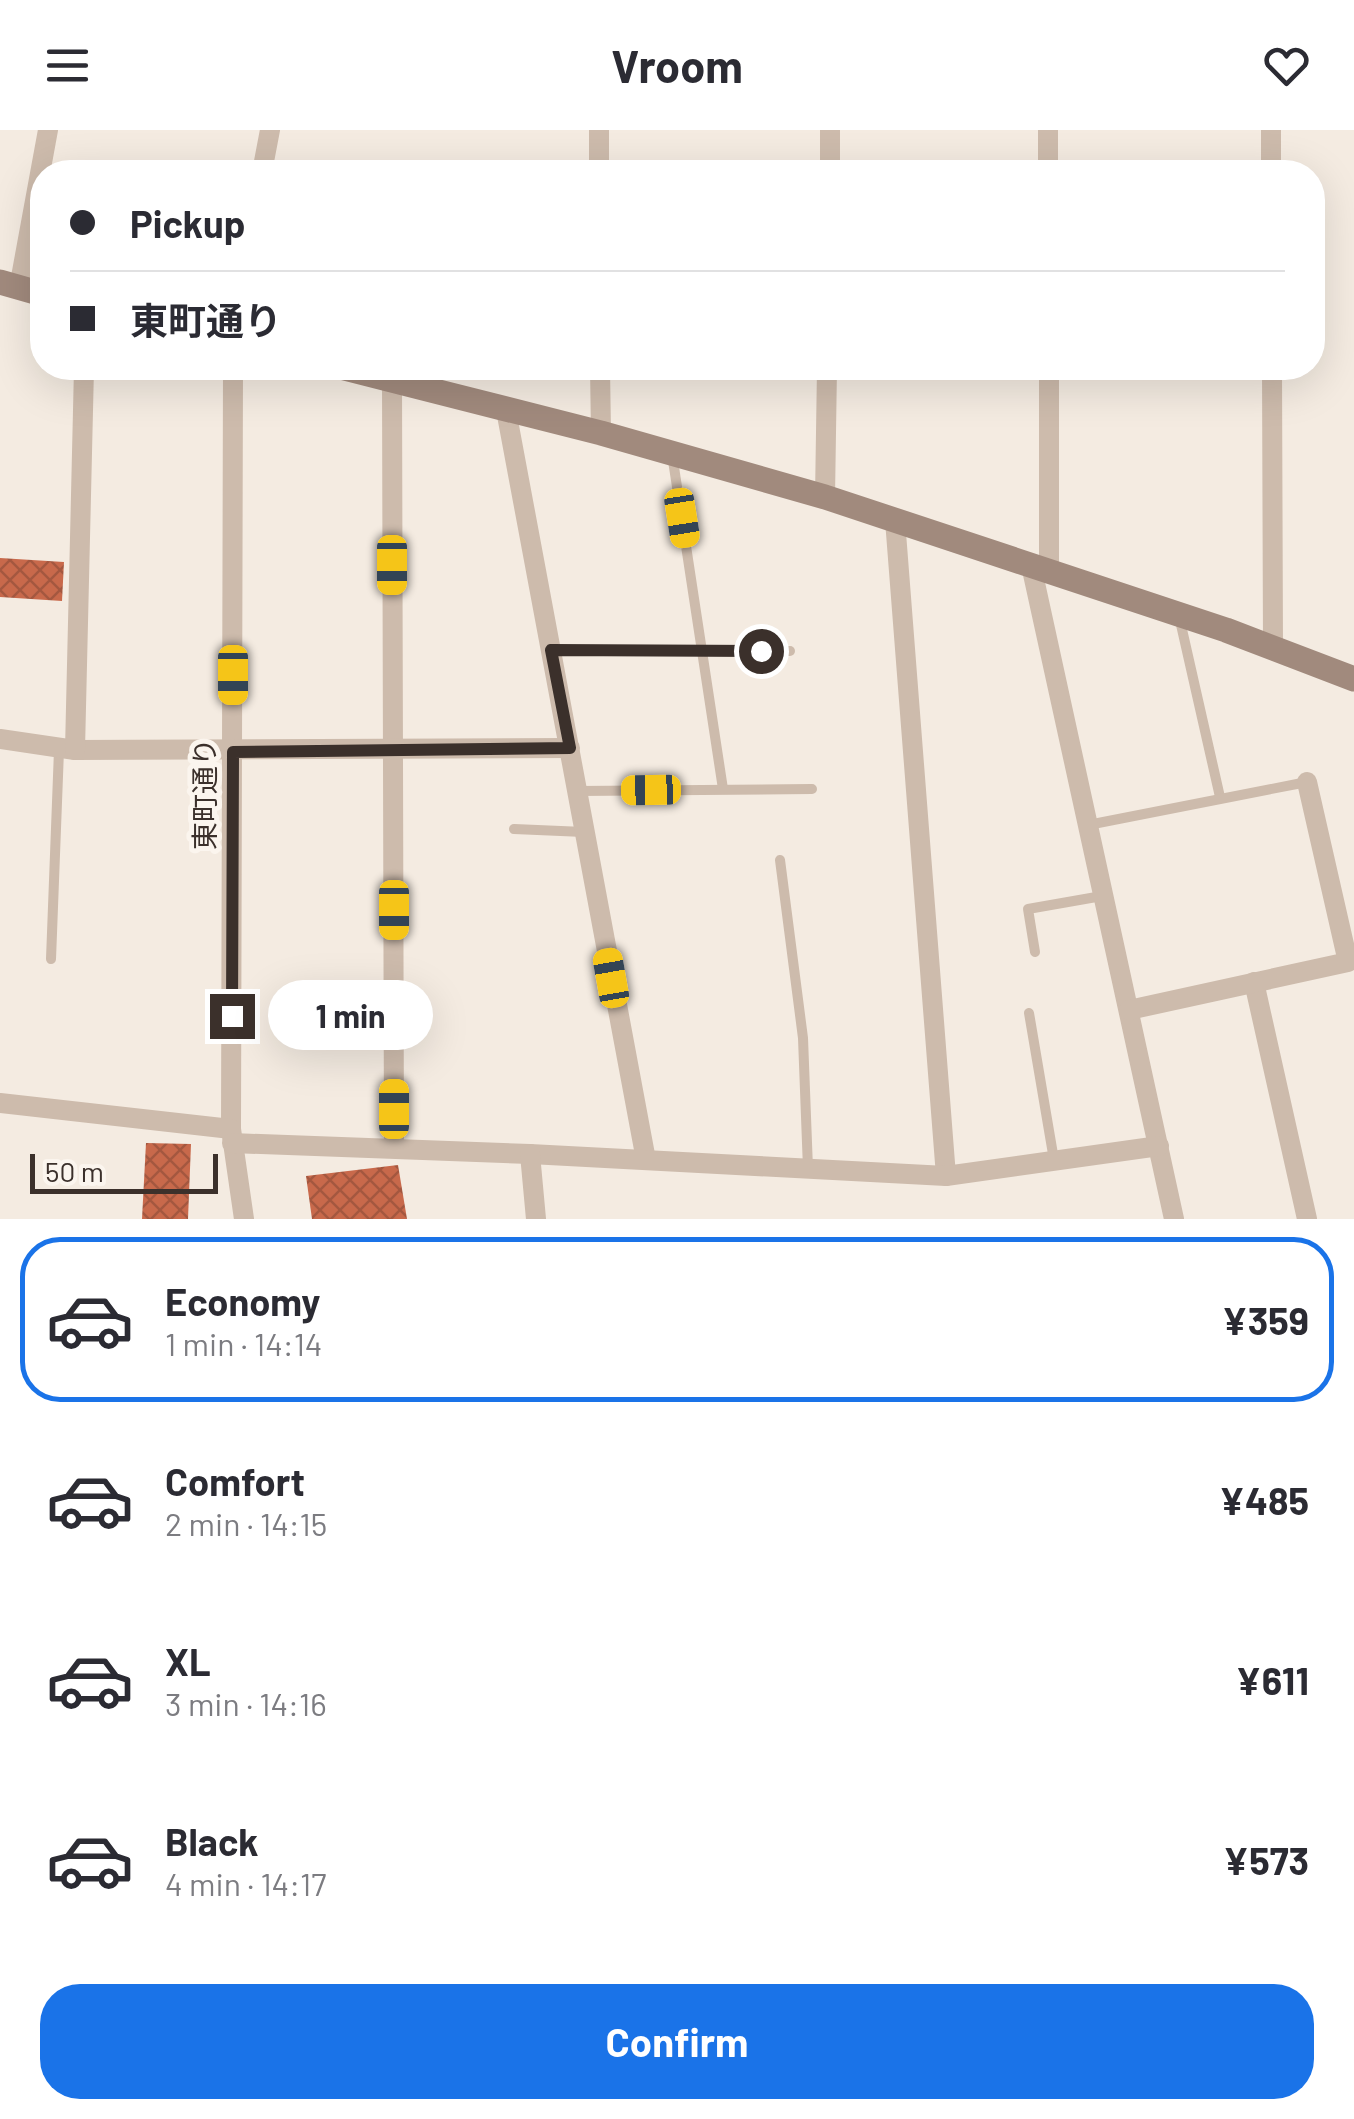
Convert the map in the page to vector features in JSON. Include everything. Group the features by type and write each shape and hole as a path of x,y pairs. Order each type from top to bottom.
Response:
{"street":[{"path":"43,160 48,130"},
{"path":"264,160 270,130"},
{"path":"599,130 599,160"},
{"path":"830,130 830,160"},
{"path":"1048,130 1048,160"},
{"path":"1271,130 1271,160"},
{"path":"21,288 30,235"},
{"path":"67,750 83,380"},
{"name":"東町通り","path":"233,380 231,1136 244,1219"},
{"path":"394,1148 392,380 601,433 826,497 1272,646 1354,679"},
{"path":"600,380 601,433"},
{"path":"826,497 827,380"},
{"path":"1048,380 1040,568 1102,896 1174,1219"},
{"path":"1272,380 1272,646"},
{"path":"506,410 646,1160"},
{"path":"895,520 946,1176"},
{"path":"0,739 67,750 570,748"},
{"path":"1128,1010 1351,962 1307,782"},
{"path":"1254,982 1307,1219"},
{"path":"0,1103 231,1136 946,1176 1159,1146"},
{"path":"530,1154 536,1219"}],"lane":[{"path":"672,453 723,788"},
{"path":"1179,615 1220,797"},
{"path":"551,650 790,651"},
{"path":"51,958 67,750"},
{"path":"1088,825 1307,782"},
{"path":"578,792 812,789"},
{"path":"514,830 584,832"},
{"path":"780,860 804,1038 808,1168"},
{"path":"1035,952 1028,909 1102,896"},
{"path":"1029,1013 1054,1161"}],"building":[{"path":"0,558 64,562 62,601 0,597"},
{"path":"146,1143 191,1144 188,1219 142,1219"},
{"path":"398,1165 407,1219 312,1219 306,1176"}],"route":[{"path":"232,1016 233,752 570,748 551,650 761,651"}]}
